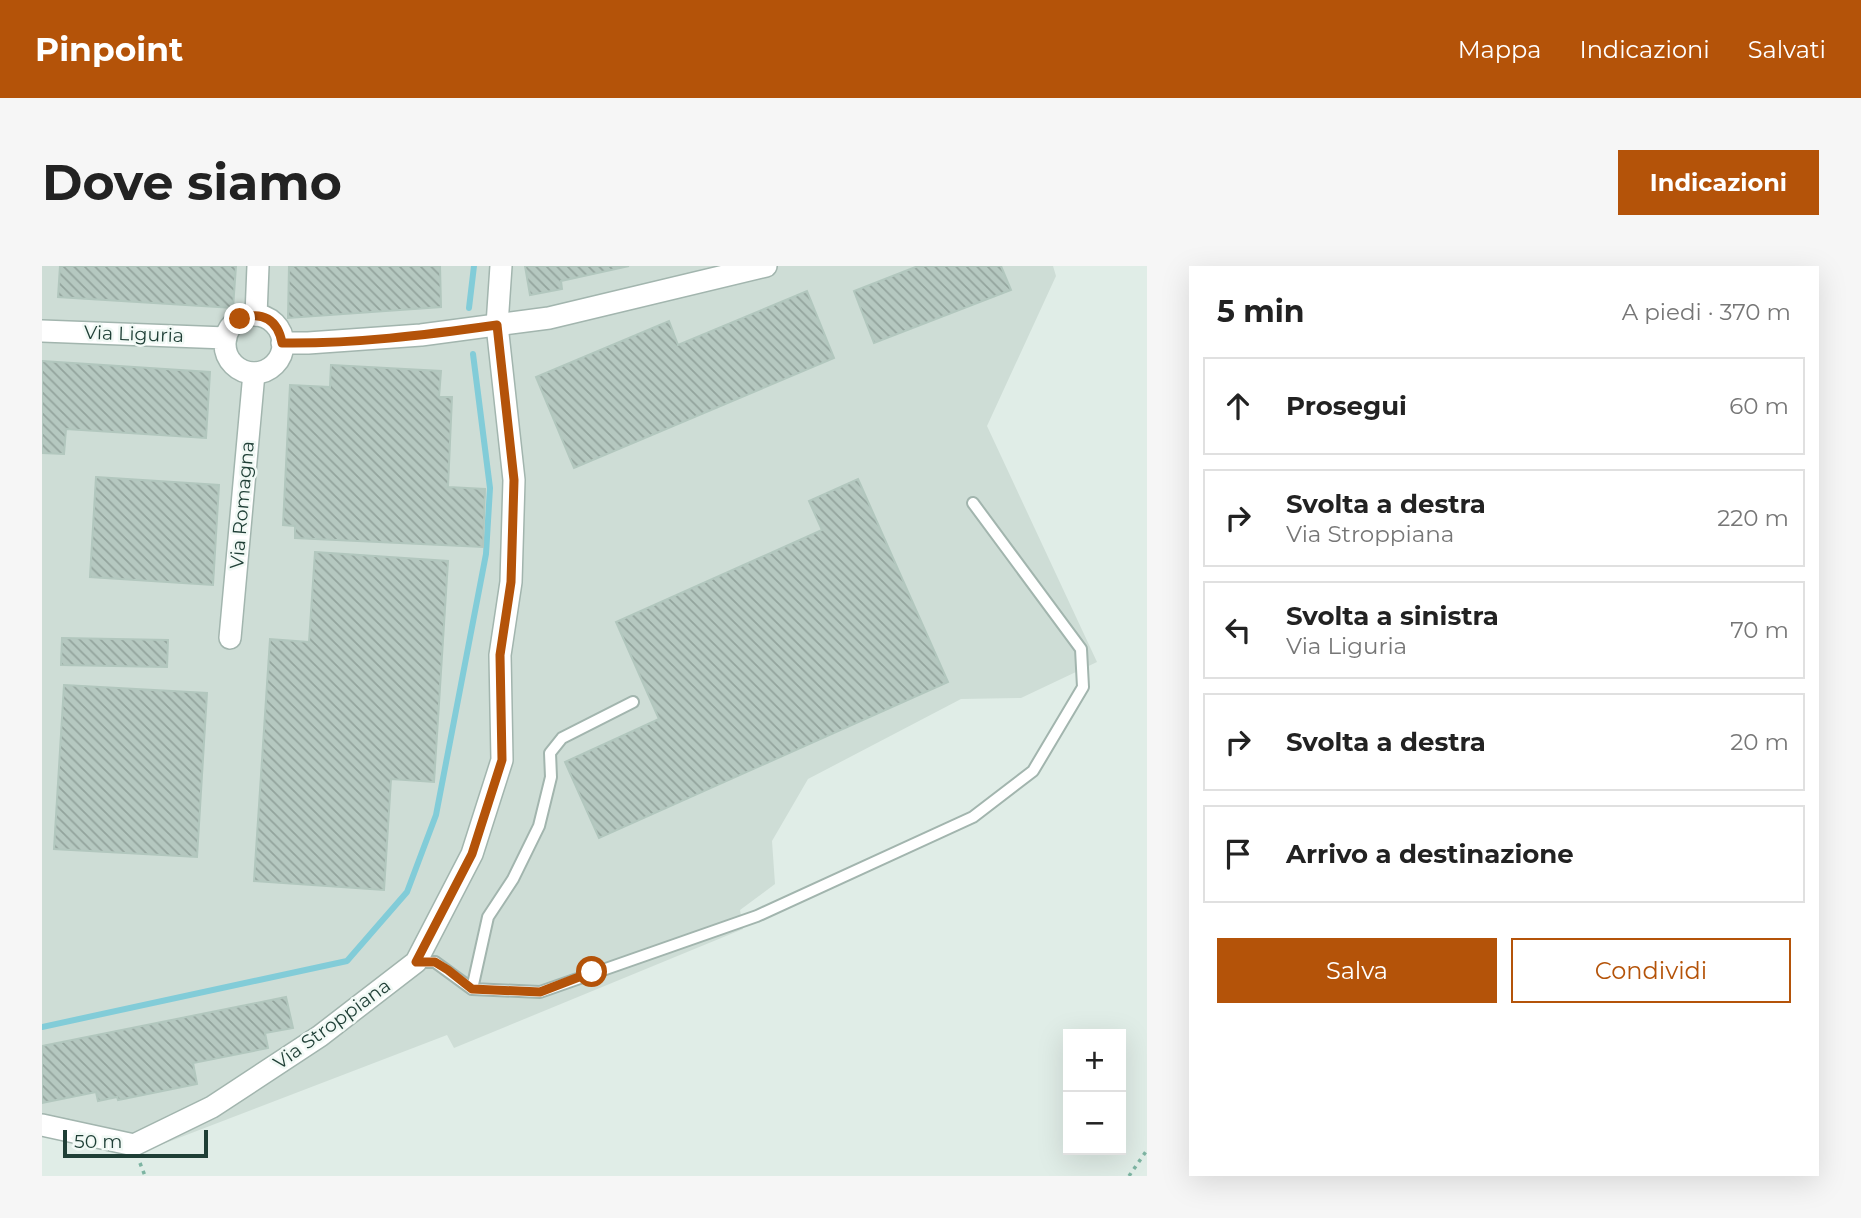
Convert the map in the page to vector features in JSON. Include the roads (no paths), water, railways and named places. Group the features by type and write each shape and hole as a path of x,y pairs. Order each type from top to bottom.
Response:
{"street":[{"path":"256,315 258,266"},
{"name":"Via Stroppiana","path":"42,1125 134,1144 212,1107 320,1036 416,962 472,854 502,760 500,655 511,582 514,480 497,325 501,266"},
{"path":"282,343 421,335 549,318 766,266"},
{"path":"256,315 264,317 277,327 282,343 276,362 266,370 254,373 234,365 226,353 226,338 233,324 240,319 256,315"},
{"name":"Via Liguria","path":"42,331 226,338"},
{"name":"Via Romagna","path":"230,638 254,373"}],"lane":[{"path":"416,962 435,962 472,989 540,992 757,916 974,817 1033,771 1083,687 1081,649 973,503"},
{"path":"472,989 488,917 513,879 539,826 551,777 550,753 562,738 633,702"}],"waterway":[{"path":"469,308 474,266"},
{"path":"42,1027 347,961 407,892 436,815 486,554 490,488 473,354"}]}
